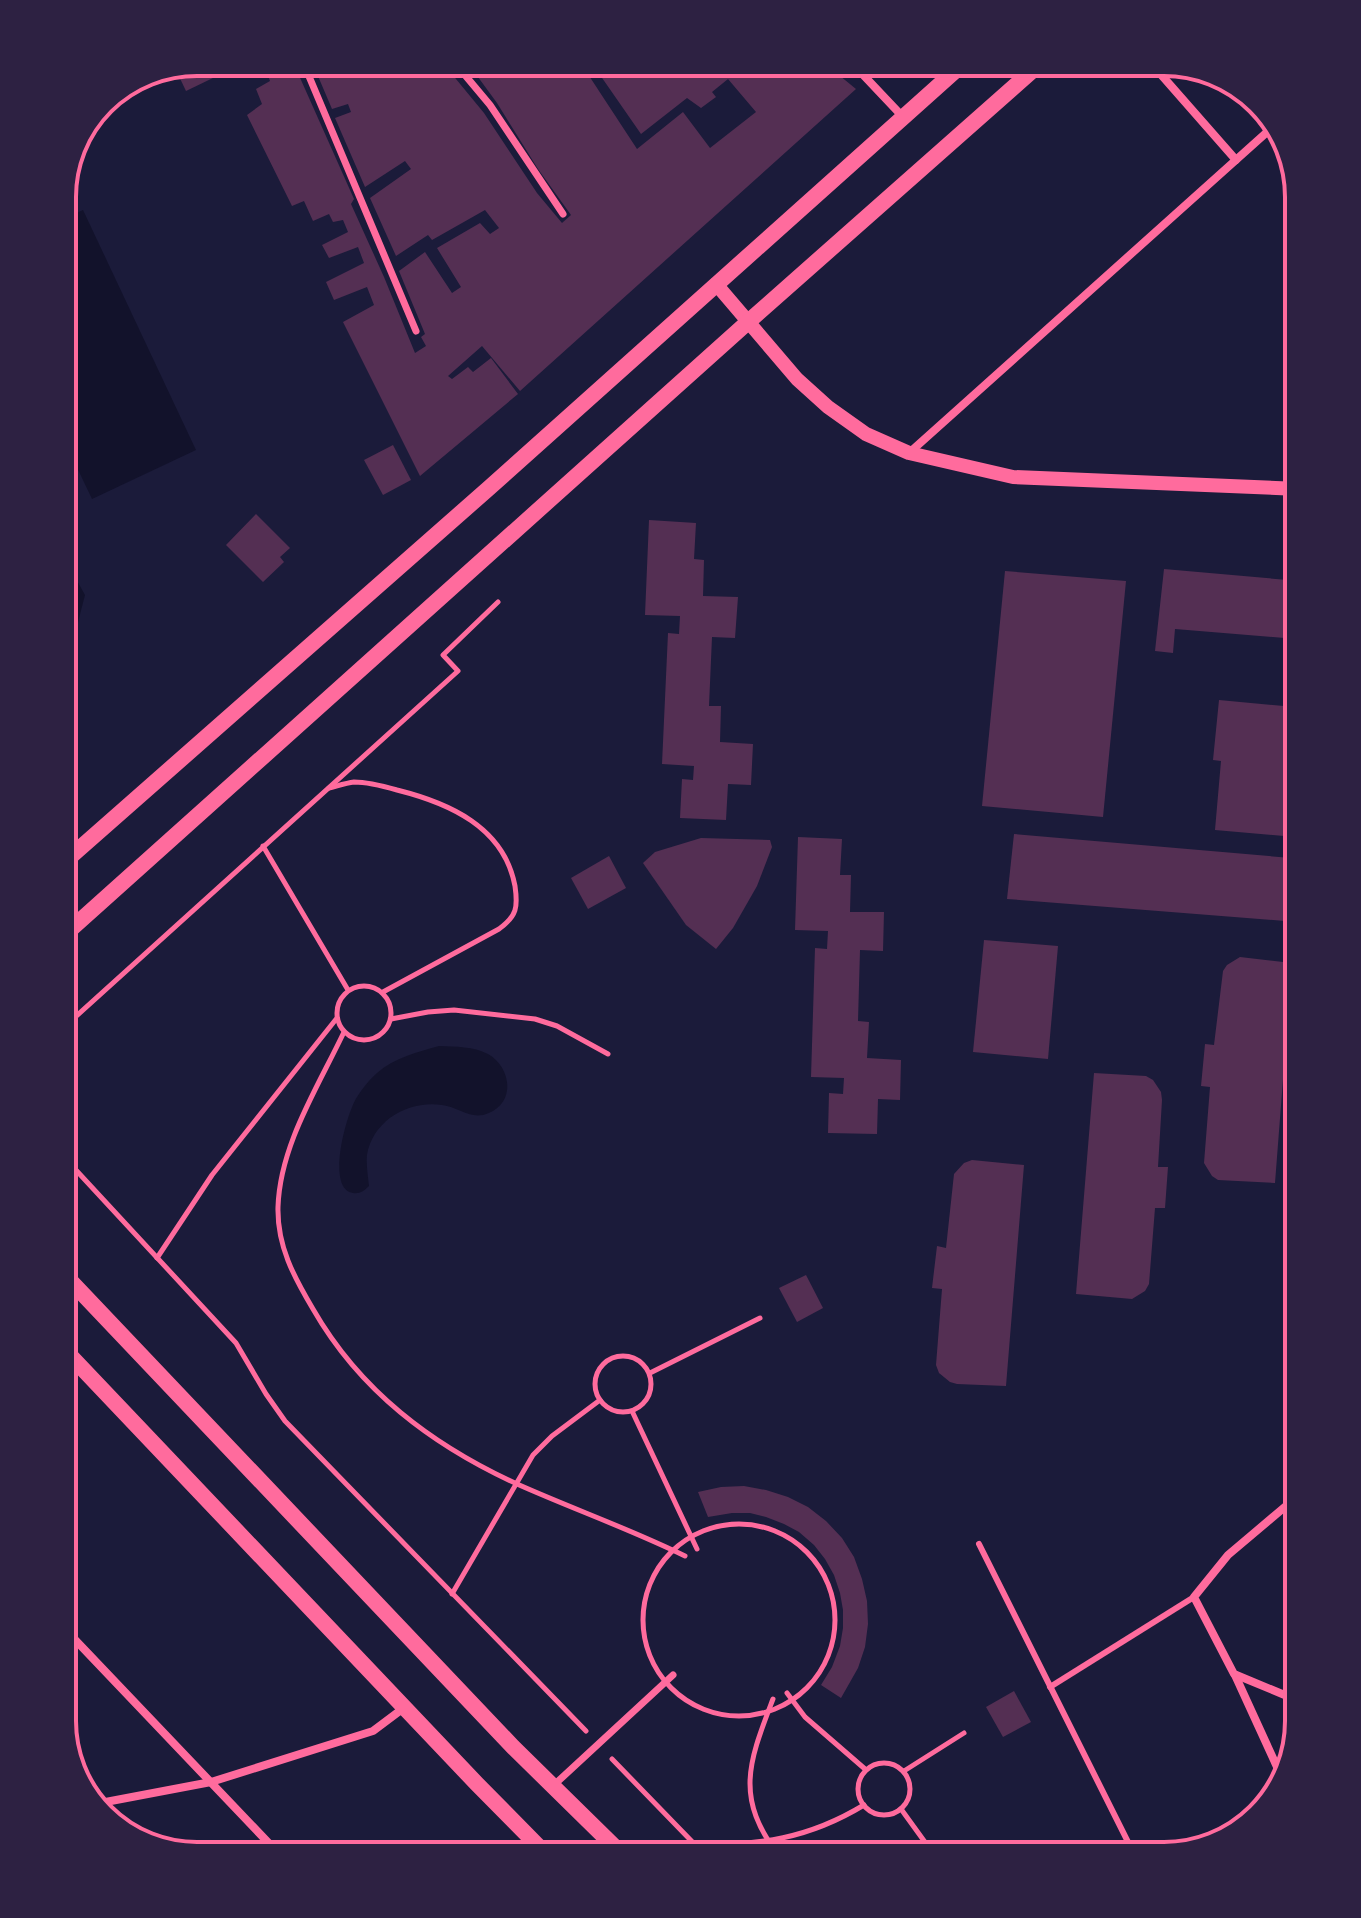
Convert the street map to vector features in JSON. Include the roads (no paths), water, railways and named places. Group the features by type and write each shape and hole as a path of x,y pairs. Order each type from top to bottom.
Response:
{"main road":[{"path":"76,852 949,76"},
{"path":"76,924 1026,76"},
{"path":"76,1287 513,1747 610,1842"},
{"path":"76,1362 534,1842"}],"street":[{"path":"309,76 416,331"},
{"path":"466,76 490,105 563,214"},
{"path":"864,76 903,117"},
{"path":"1162,76 1236,160"},
{"path":"909,453 1267,132"},
{"path":"716,284 797,379 828,407 866,434 909,453 1013,477 1285,488"},
{"path":"1276,1766 1194,1597 1228,1555 1285,1507"},
{"path":"76,1641 268,1842"},
{"path":"1234,1674 1285,1695"},
{"path":"553,1786 673,1675"},
{"path":"107,1802 211,1782 373,1731 405,1707"}],"lane":[{"path":"979,1544 1128,1842"},
{"path":"1050,1687 1194,1597"}]}
